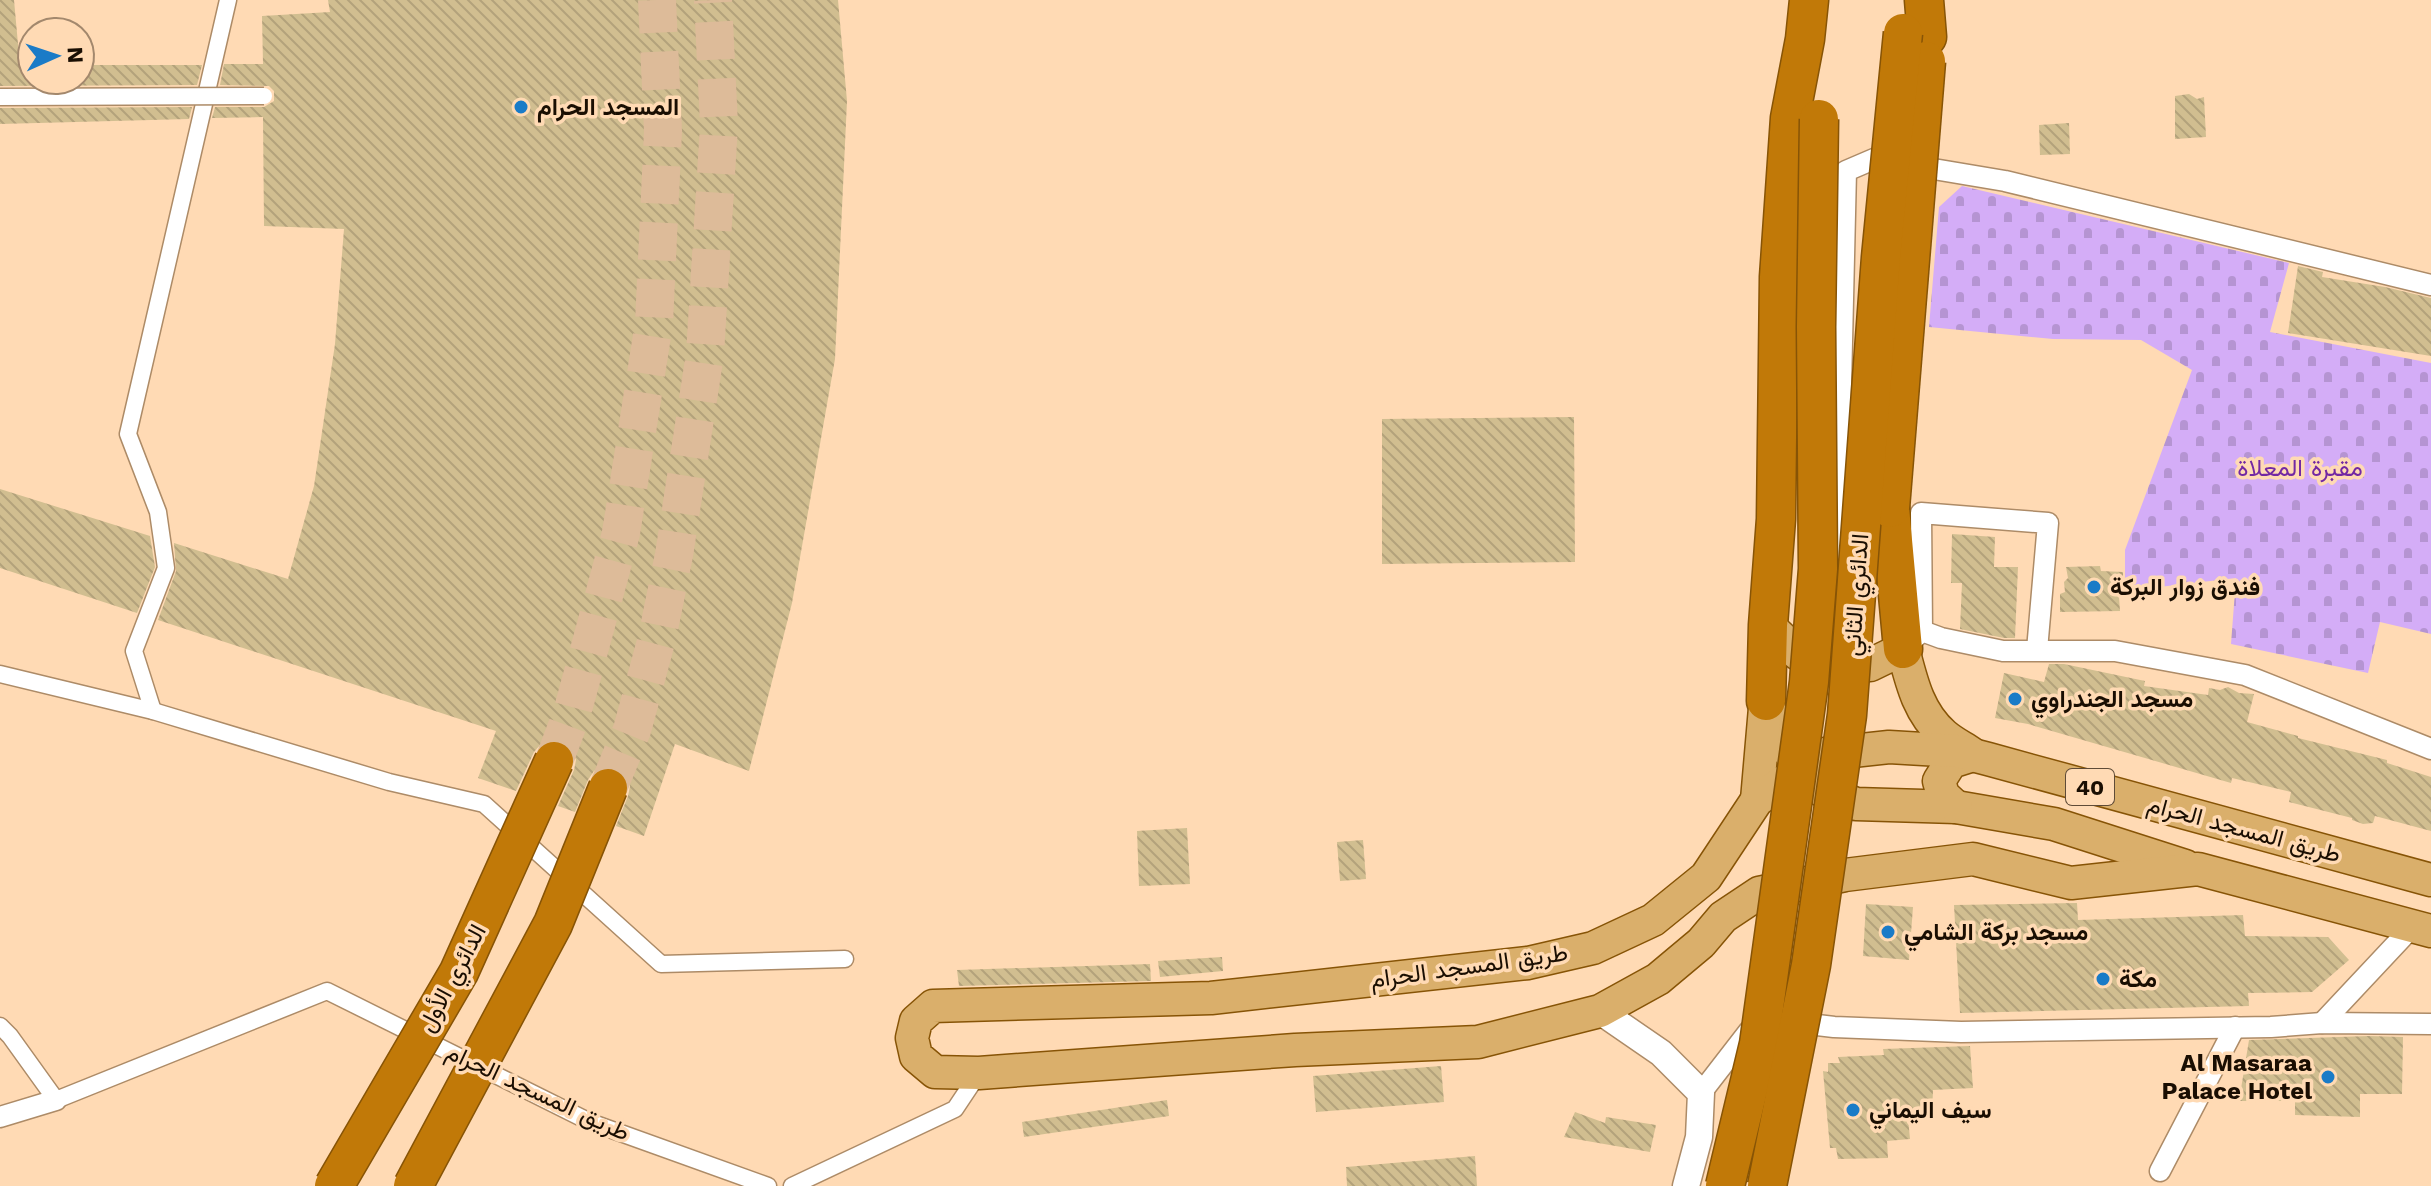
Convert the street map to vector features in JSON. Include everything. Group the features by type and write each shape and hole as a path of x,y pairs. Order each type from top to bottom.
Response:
{"highway":[{"name":"الدائري الثاني","path":"1725,1186 1759,1044 1809,682 1818,569 1816,327 1805,118 1811,0"},
{"name":"الدائري الثاني","path":"1767,1186 1811,965 1847,715 1881,257 1916,18"},
{"path":"1913,640 1890,508 1916,18"},
{"path":"1766,701 1776,519 1779,277 1805,118"},
{"name":"الدائري الأول","path":"334,1186 459,972 554,761"},
{"path":"413,1186 553,924 608,788"}],"main road":[{"path":"1768,625 1798,654 1834,666 1870,665 1913,640"},
{"path":"1913,640 1913,687 1924,712 1942,734 1973,755"},
{"path":"1766,701 1781,742 1821,790 1856,804 1956,807 2054,824 2198,869 2422,929"},
{"path":"1757,800 1766,701"},
{"name":"طريق المسجد الحرام","path":"979,1073 935,1072 916,1056 912,1038 916,1021 933,1006 1211,998 1528,963 1593,948 1653,920 1706,877 1757,800 1825,754 1889,747 1957,751 2431,880"},
{"path":"1956,807 1943,795 1939,781 1951,762 1973,755"},
{"path":"979,1073 1295,1050 1478,1042 1600,1011 1658,979 1701,943 1723,917 1759,893 1845,875 1973,859 2071,883 2198,869"}],"street":[{"path":"153,711 134,651 166,568 158,512 128,434 228,0"},
{"path":"0,97 264,96"},
{"path":"1834,666 1846,171 1874,159 2005,181 2431,285"},
{"path":"2037,650 2048,523 1921,513 1913,640 1941,638 2003,651 2115,651 2245,675 2431,749"},
{"path":"0,674 153,711 389,782 484,804 661,964 845,959"},
{"path":"2322,1023 2422,929"},
{"name":"طريق المسجد الحرام","path":"0,1117 56,1100 327,991 590,1122 768,1186"},
{"path":"1600,1011 1661,1053 1701,1093"},
{"path":"1686,1186 1699,1137 1701,1093 1749,1031 1775,1020 1834,1027 1961,1032 2322,1023 2431,1024"},
{"path":"0,1026 56,1100"},
{"path":"2160,1171 2235,1027"},
{"path":"792,1186 955,1109 979,1073"}],"green space":[{"name":"مقبرة المعلاة","path":"1962,186 2289,263 2270,332 2431,363 2431,634 2380,622 2368,673 2231,644 2236,578 2125,591 2125,550 2192,370 2141,340 2053,339 1929,327 1939,207"}],"building":[{"path":"0,0 14,0 16,86 0,86"},
{"path":"328,0 838,0 847,101 835,359 792,603 749,771 675,744 644,836 616,826 630,786 626,775 615,767 604,766 594,771 575,812 558,806 576,760 571,748 562,741 551,739 541,744 534,752 516,791 478,778 496,731 158,620 176,571 174,543 288,579 314,486 335,344 344,229 264,226 263,117 212,118 215,107 264,107 274,101 274,91 269,86 220,85 224,64 263,64 262,16 330,12"},
{"path":"96,65 202,65 197,85 96,86"},
{"path":"2189,94 2197,99 2204,97 2206,137 2175,139 2175,96"},
{"path":"192,107 189,119 0,124 0,108"},
{"path":"2069,123 2070,154 2040,155 2039,125"},
{"path":"2298,266 2323,272 2322,277 2431,298 2431,356 2288,333"},
{"path":"1574,417 1575,562 1382,564 1382,419"},
{"path":"0,489 150,536 155,567 137,613 0,568"},
{"path":"1952,534 1995,537 1994,567 2018,567 2015,638 1960,629 1962,583 1951,583"},
{"name":"فندق زوار البركة","path":"2100,566 2101,571 2123,572 2120,611 2060,612 2060,594 2065,592 2064,582 2068,578 2066,567"},
{"path":"2049,664 2064,664 2145,681 2144,686 2208,695 2209,688 2220,690 2228,687 2239,693 2254,694 2247,722 2387,760 2387,763 2431,777 2431,831 2375,816 2373,823 2363,824 2352,818 2289,802 2291,792 2232,778 2231,783 2028,724 1995,718 2004,673 2044,682"},
{"path":"1187,828 1190,884 1139,886 1137,831"},
{"path":"1363,840 1366,879 1340,881 1337,842"},
{"name":"مكة","path":"2077,903 2078,920 2243,915 2245,936 2328,937 2349,960 2312,992 2248,993 2249,1006 1960,1013 1954,905"},
{"name":"مسجد بركة الشامي","path":"1866,904 1913,907 1909,960 1863,956"},
{"path":"1222,957 1223,971 1160,977 1158,961"},
{"path":"1150,964 1151,981 959,986 957,970"},
{"path":"2403,1037 2402,1094 2360,1094 2360,1117 2295,1115 2295,1101 2239,1101 2249,1040"},
{"path":"1970,1046 1973,1088 1933,1090 1932,1115 1908,1118 1910,1139 1887,1141 1888,1158 1838,1159 1836,1148 1830,1148 1823,1071 1828,1072 1828,1063 1840,1063 1838,1057 1884,1055 1883,1049"},
{"path":"1441,1066 1444,1102 1316,1112 1313,1076"},
{"path":"1167,1100 1169,1116 1024,1137 1022,1122"},
{"path":"1575,1112 1605,1123 1606,1117 1656,1125 1650,1152 1564,1137"},
{"path":"1475,1156 1477,1186 1347,1186 1346,1167"}],"tunnel":[{"path":"554,761 572,713 621,533 654,323 663,131 657,0"},
{"path":"608,788 632,730 657,638 674,555 705,354 719,125 713,0"}],"place":[{"name":"المسجد الحرام","path":"521,107"},
{"name":"فندق زوار البركة","path":"2094,587"},
{"name":"مسجد الجندراوي","path":"2015,699"},
{"name":"مسجد بركة الشامي","path":"1888,932"},
{"name":"مكة","path":"2103,979"},
{"name":"Al Masaraa Palace Hotel","path":"2328,1077"},
{"name":"سيف اليماني","path":"1853,1110"}]}
